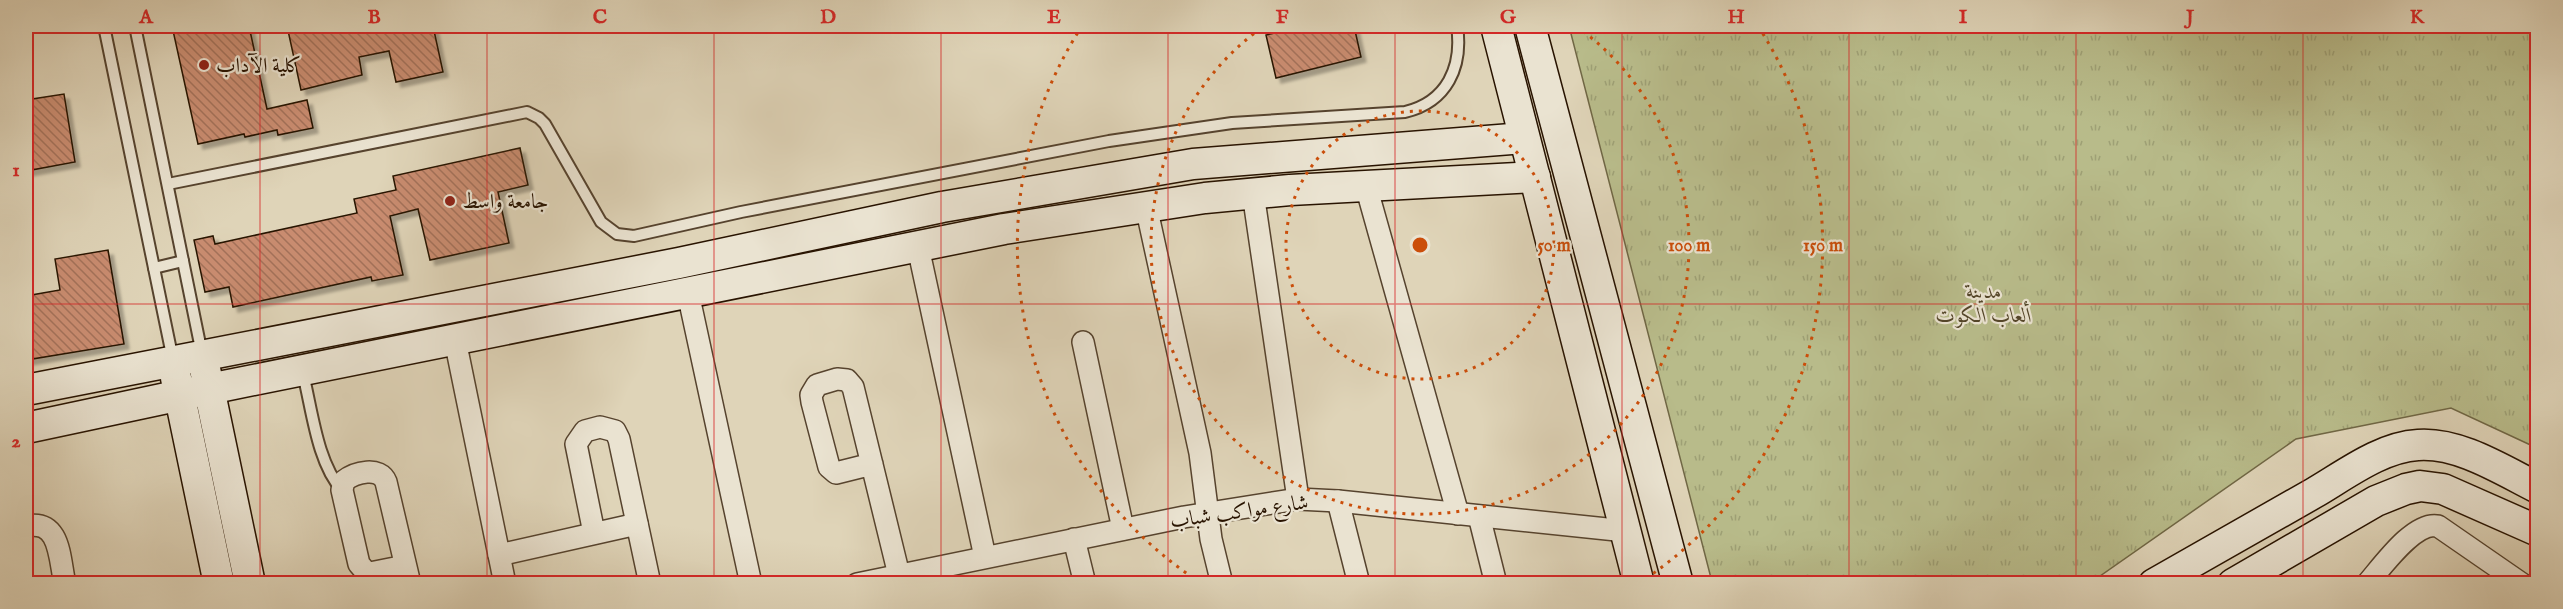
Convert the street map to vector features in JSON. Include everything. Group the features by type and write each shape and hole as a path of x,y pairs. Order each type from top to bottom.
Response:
{"street":[{"path":"1496,26 1639,584"},
{"path":"1530,26 1677,584"},
{"path":"26,390 679,263 942,207 1193,164 1524,138"},
{"path":"26,428 302,370 918,247 1146,206 1253,193 1535,177"},
{"path":"1366,186 1458,514"},
{"path":"1253,193 1298,500"},
{"path":"1146,206 1200,453 1210,513 1211,539 1222,584"},
{"path":"918,247 986,557"},
{"path":"688,293 752,584"},
{"path":"454,340 505,584"},
{"path":"1083,342 1123,529"},
{"path":"202,355 250,584"},
{"path":"173,360 219,584"},
{"path":"594,533 576,449 580,435 600,427 611,429 617,435 651,584"},
{"path":"2154,584 2367,463 2405,447 2418,445 2452,450 2475,458 2538,488"},
{"path":"872,465 899,575"},
{"path":"377,472 384,477 407,575 370,573 357,561 342,490 344,481 353,475 377,472"},
{"path":"2233,584 2376,501 2399,491 2420,486 2443,489 2538,531"},
{"name":"شارع مواكب شباب","path":"857,584 899,575 944,575 986,557 1210,513 1298,500 1338,501 1626,531"},
{"path":"1338,501 1359,584"},
{"path":"1479,516 1496,584"},
{"path":"499,555 637,524"},
{"path":"26,525 45,526 53,533 64,584"},
{"path":"2367,584 2409,537 2422,527 2433,525 2438,526 2522,584"},
{"path":"1074,539 1085,584"}],"lane":[{"path":"104,26 173,360"},
{"path":"135,26 202,355"},
{"path":"168,184 527,112 545,124 601,222 617,234 634,236 741,212 1109,141 1197,127 1405,112 1417,109 1432,101 1453,74 1460,41 1457,26"},
{"path":"154,268 183,261"},
{"path":"302,370 326,465 342,490"}],"green space":[{"name":"مدينة ألعاب الكوت","path":"1569,26 2537,26 2537,448 2451,408 2296,439 2090,583 1712,582"}],"building":[{"path":"172,26 249,26 267,109 307,100 313,128 278,135 277,130 245,137 244,134 198,144"},
{"path":"287,26 433,26 443,72 396,82 389,51 359,57 362,75 301,90"},
{"path":"1304,26 1354,26 1361,57 1276,78 1266,35"},
{"path":"64,94 75,162 26,171 26,100"},
{"path":"520,148 528,185 498,192 509,243 430,260 418,209 390,216 403,275 372,281 371,277 233,307 229,287 205,292 194,240 213,236 215,244 357,213 354,199 396,190 393,176"},
{"path":"108,250 124,344 26,360 26,296 60,290 55,259"}],"place":[{"name":"كلية الآداب","path":"204,65"},
{"name":"جامعة واسط","path":"450,201"}]}
